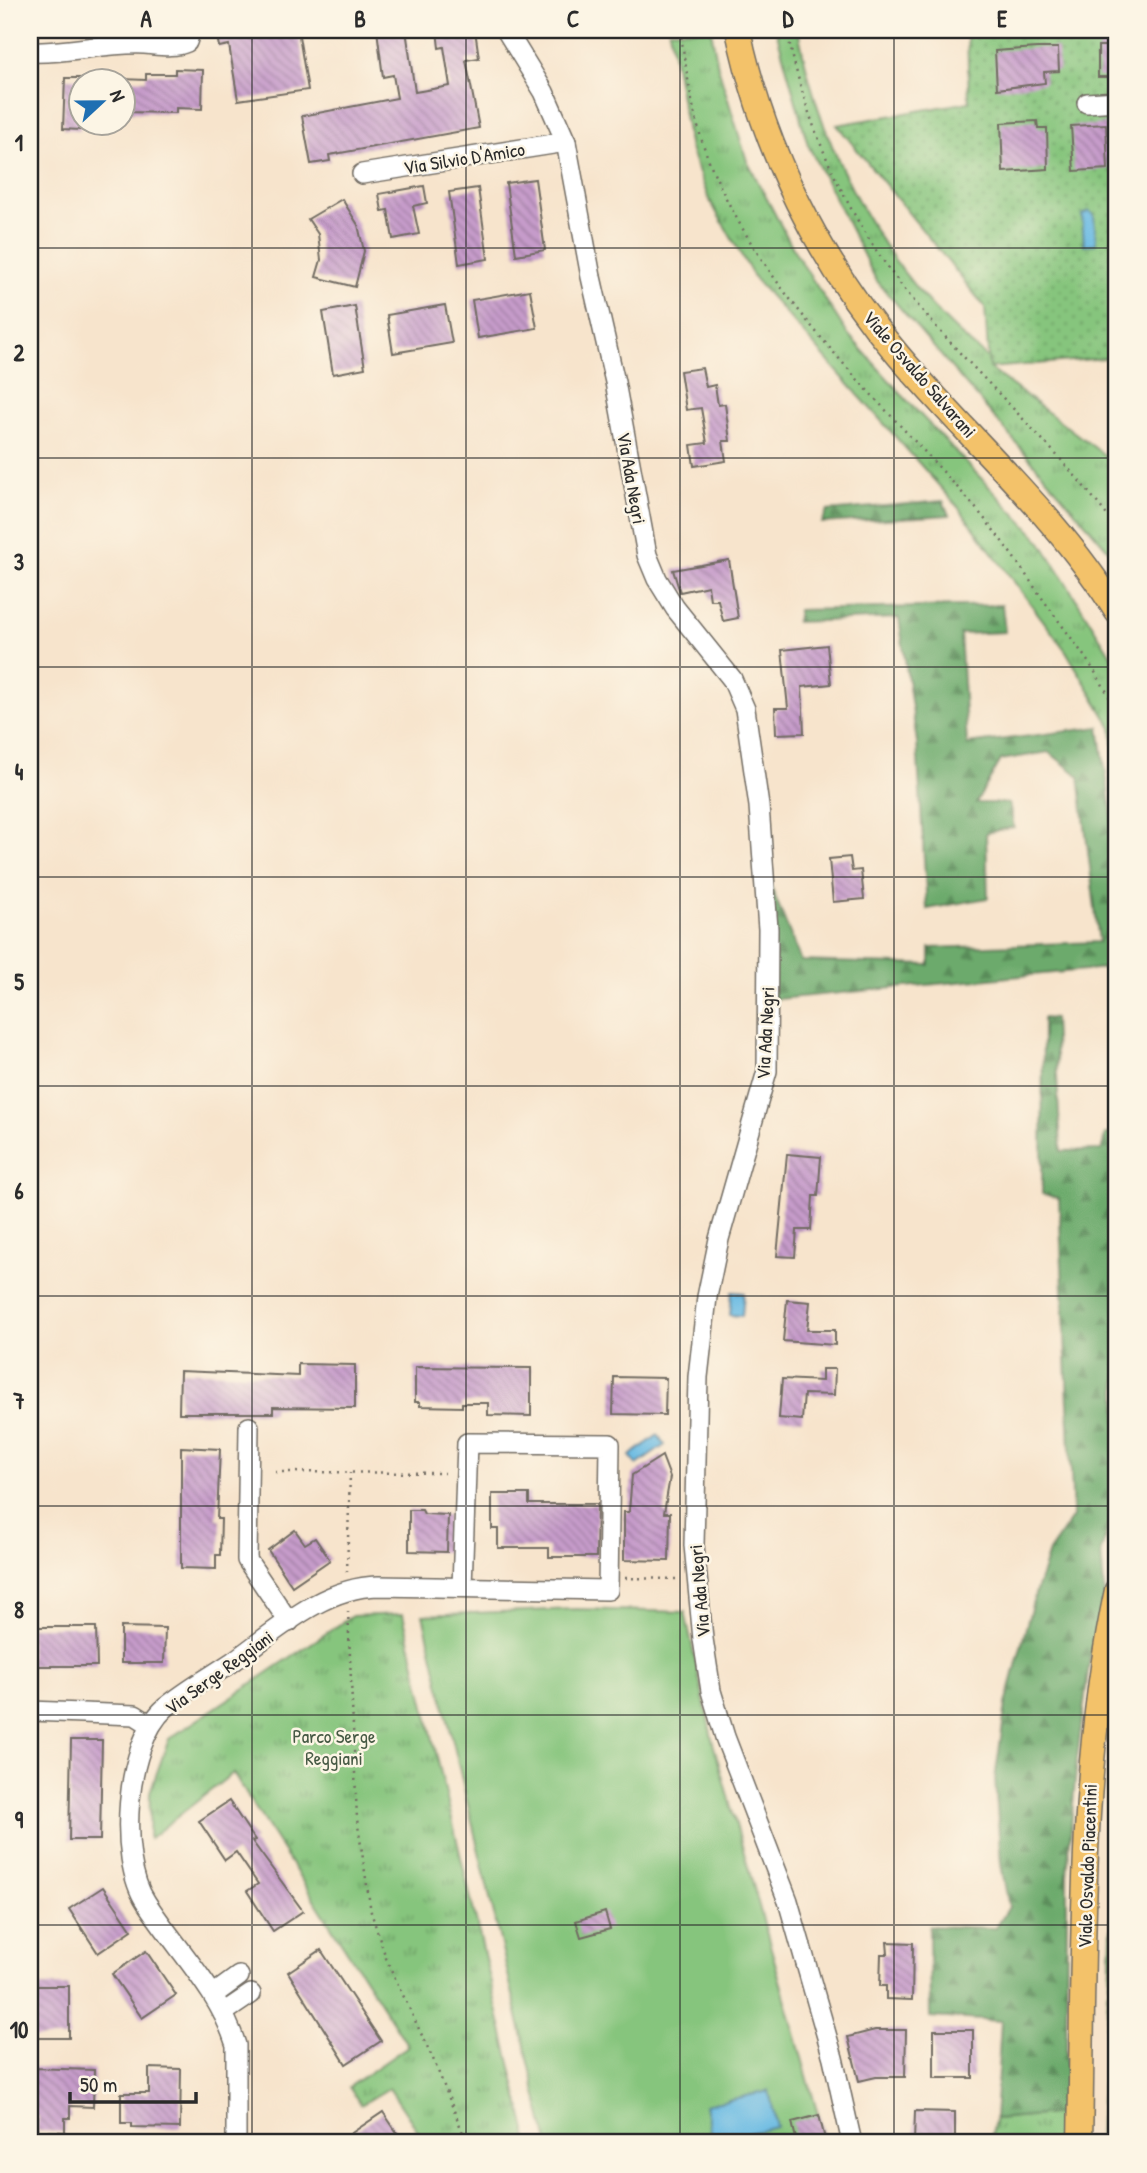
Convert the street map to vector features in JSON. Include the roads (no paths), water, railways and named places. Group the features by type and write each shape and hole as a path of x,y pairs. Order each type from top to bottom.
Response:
{"main road":[{"name":"Viale Osvaldo Salvarani","path":"738,30 765,126 794,196 832,265 898,355 1060,531 1117,612"},
{"name":"Viale Osvaldo Piacentini","path":"1080,2143 1089,1787 1102,1672 1117,1590"}],"street":[{"path":"30,52 64,52 129,43 178,46 187,42 191,30"},
{"name":"Via Ada Negri","path":"506,30 544,92 566,142 647,555 675,608 732,679 745,709 759,806 768,929 767,1071 719,1239 707,1297 698,1377 695,1579 711,1691 725,1737 788,1901 833,2058 852,2143"},
{"path":"1087,103 1117,101"},
{"name":"Via Silvio D'Amico","path":"362,174 566,142"},
{"name":"Via Serge Reggiani","path":"249,1427 247,1560 289,1622"},
{"name":"Via Serge Reggiani","path":"236,2143 236,2045 213,1995 145,1901 131,1865 135,1762 151,1725 165,1708 289,1622 347,1588 608,1590 610,1444 467,1443 462,1587"},
{"name":"Via Serge Reggiani","path":"30,1710 135,1715 151,1725"},
{"path":"213,1995 239,1976"},
{"path":"223,2013 251,1994"}],"water":[{"path":"1089,211 1094,215 1096,244 1084,245 1082,215"},
{"path":"732,1292 744,1293 742,1316 730,1315"},
{"path":"658,1435 665,1445 637,1465 630,1456"},
{"path":"769,2091 777,2127 712,2141 705,2105"}],"park label":[{"name":"Parco Serge Reggiani","path":"334,1747"}]}
